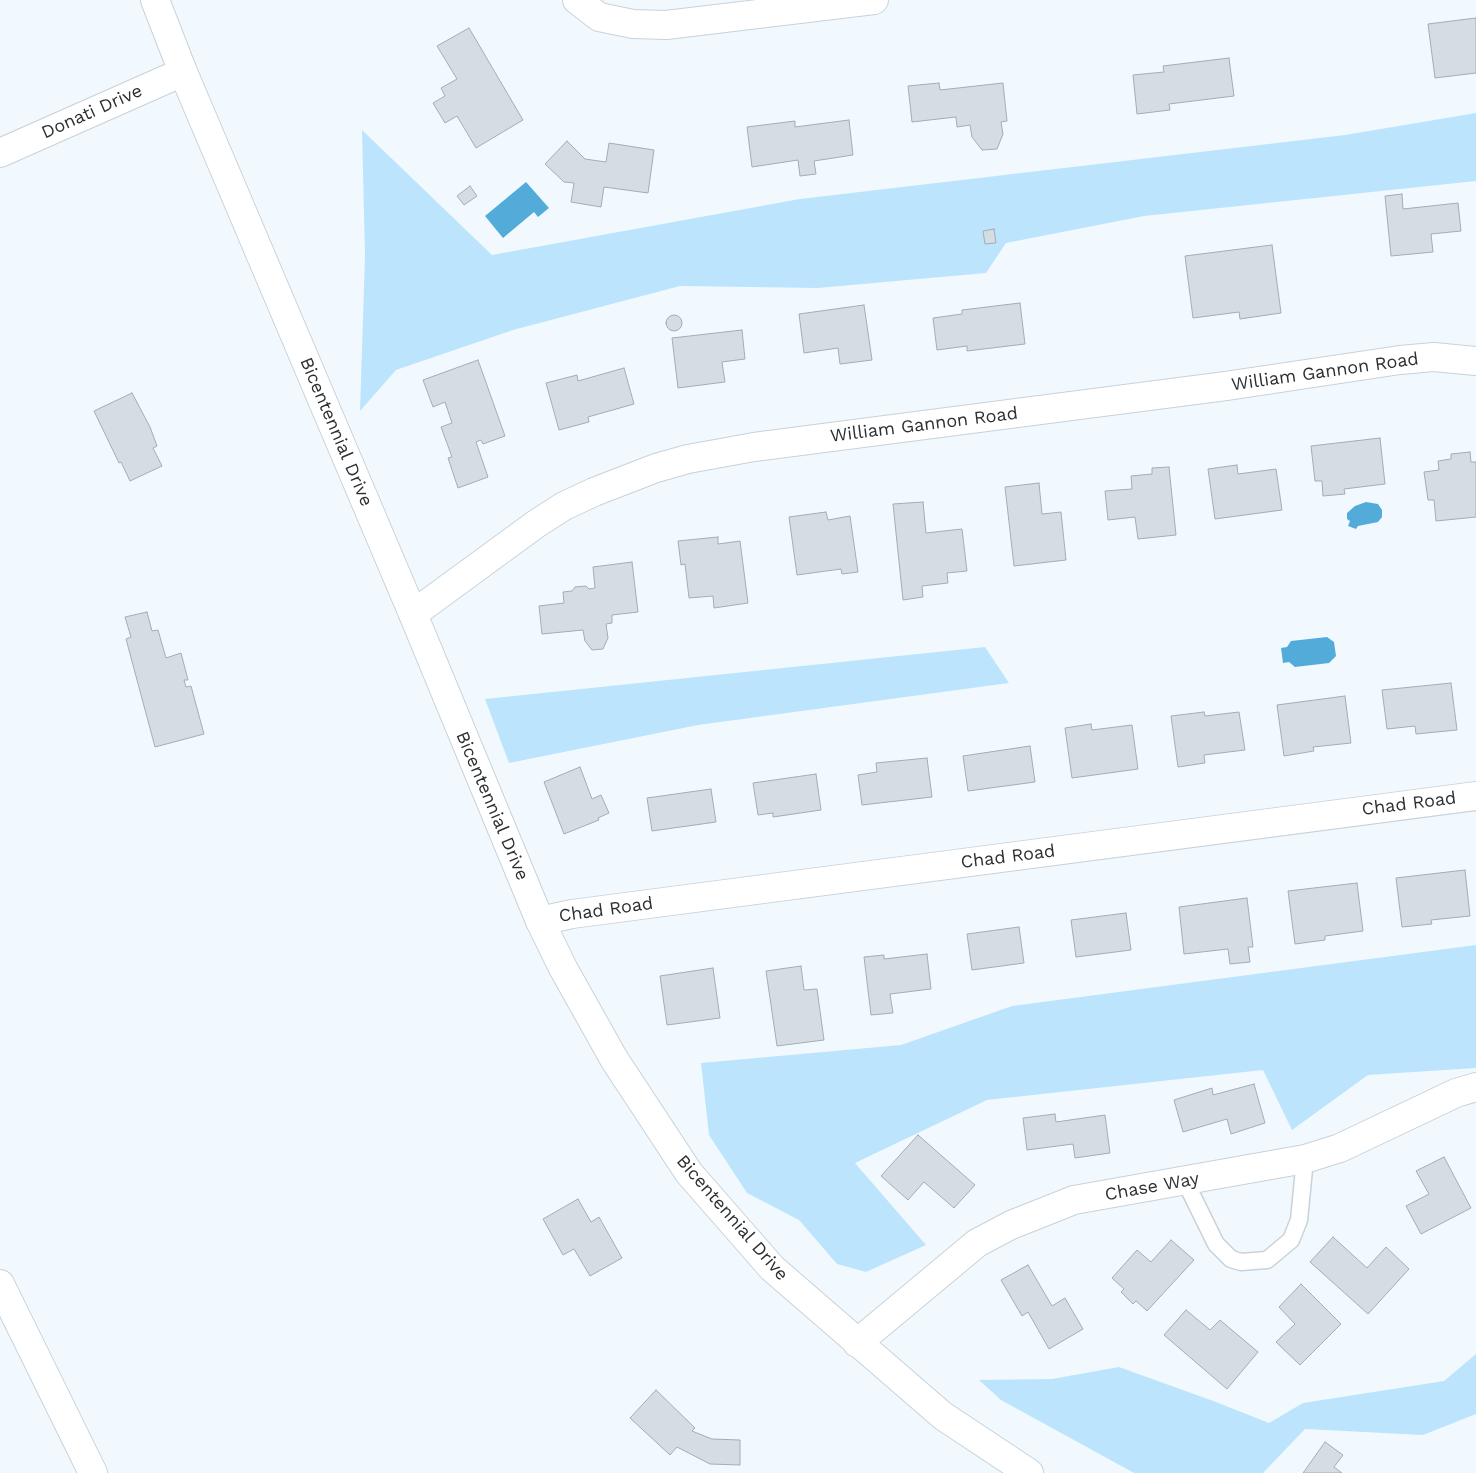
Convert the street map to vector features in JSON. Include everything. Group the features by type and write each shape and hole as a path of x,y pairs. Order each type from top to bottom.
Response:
{"main road":[{"name":"Bicentennial Drive","path":"155,0 183,72 413,614 540,921 563,968 614,1059 689,1173 772,1268 943,1416 1029,1473"},
{"path":"577,0 599,17 632,24 666,25 874,0"},
{"name":"Donati Drive","path":"0,153 183,72"},
{"name":"William Gannon Road","path":"413,614 536,524 564,506 656,468 688,459 754,447 1226,386 1400,360 1434,357 1476,361"},
{"name":"Chad Road","path":"540,921 582,912 1476,796"},
{"name":"Chase Way","path":"857,1343 977,1243 1010,1225 1074,1200 1305,1160 1340,1148 1456,1093 1476,1087"},
{"path":"0,1284 93,1473"}],"lane":[{"path":"1185,1181 1216,1244 1231,1260 1241,1262 1267,1260 1291,1240 1299,1220 1305,1160"}],"shaded area":[{"path":"1476,113 1476,181 1144,216 1006,243 986,273 818,288 680,286 513,330 396,370 360,411 365,256 362,130 492,255 800,199 1345,135"},
{"path":"985,647 1009,683 698,725 509,763 485,699"},
{"path":"1476,945 1476,1068 1368,1075 1292,1130 1263,1070 987,1100 855,1163 926,1245 866,1272 837,1264 799,1220 747,1193 709,1135 701,1063 901,1045 1012,1006"},
{"path":"1476,1354 1476,1414 1423,1435 1305,1429 1263,1473 1134,1473 1001,1400 979,1380 1052,1379 1119,1367 1269,1423 1303,1403 1444,1381"}],"water":[{"path":"526,182 549,208 538,217 534,212 503,238 485,216"},
{"path":"1366,502 1378,504 1382,510 1382,517 1378,522 1358,526 1356,529 1348,526 1350,521 1347,519 1347,513 1355,506"},
{"path":"1327,637 1334,642 1336,656 1329,663 1295,667 1289,662 1283,663 1281,648 1287,647 1291,641"}],"building":[{"path":"1476,18 1476,73 1435,78 1428,24"},
{"path":"469,28 523,120 476,148 457,116 445,123 433,103 445,96 441,88 457,79 437,46"},
{"path":"1229,58 1234,96 1169,104 1170,110 1137,114 1133,75 1164,72 1163,66"},
{"path":"939,83 940,90 1003,83 1007,121 1001,122 1003,134 997,149 982,150 972,137 970,125 957,127 956,117 912,122 908,86"},
{"path":"849,120 853,155 814,161 816,174 800,176 798,160 752,167 747,127 795,121 795,127"},
{"path":"567,141 585,159 606,162 609,143 654,150 648,193 604,187 601,207 571,202 574,183 564,182 545,164"},
{"path":"470,186 477,196 464,205 457,196"},
{"path":"1402,194 1403,209 1458,203 1461,231 1431,234 1433,252 1391,256 1385,196"},
{"path":"994,229 996,243 985,244 983,231"},
{"path":"1272,245 1281,313 1240,319 1239,312 1193,318 1185,256"},
{"path":"1020,303 1025,344 967,351 967,346 937,350 933,318 962,314 962,310"},
{"path":"864,305 872,360 840,364 838,348 804,353 799,314"},
{"path":"671,315 677,315 682,320 680,329 671,331 666,326 666,320"},
{"path":"742,330 745,359 722,362 725,382 678,388 672,338"},
{"path":"478,360 505,436 483,444 481,440 476,442 488,477 458,488 448,458 452,457 441,427 452,423 445,402 433,407 423,380"},
{"path":"624,368 634,404 588,417 589,422 559,430 546,383 577,375 578,381"},
{"path":"132,393 150,427 157,446 153,448 162,466 130,481 121,462 119,463 94,411"},
{"path":"1380,438 1385,484 1344,489 1345,494 1323,496 1322,481 1315,481 1311,446"},
{"path":"1470,452 1471,462 1476,462 1476,517 1436,521 1434,500 1428,500 1424,472 1439,470 1438,461 1451,459 1451,454"},
{"path":"1237,465 1238,474 1276,469 1282,510 1215,519 1208,469"},
{"path":"1169,467 1176,535 1138,539 1135,517 1108,520 1105,491 1132,489 1131,476 1152,474 1152,468"},
{"path":"1039,483 1042,514 1061,512 1066,560 1014,566 1005,487"},
{"path":"923,502 926,533 962,529 967,571 947,573 948,583 922,586 923,597 903,600 893,504"},
{"path":"826,512 828,520 850,516 858,572 842,574 841,569 797,575 789,517"},
{"path":"718,537 718,544 740,541 748,603 714,608 713,596 689,598 685,564 681,565 678,541"},
{"path":"632,562 638,612 612,615 612,623 606,624 608,638 603,649 592,650 585,641 583,630 542,634 539,606 564,603 563,592 572,591 575,587 586,586 589,589 595,588 593,567"},
{"path":"147,612 152,631 158,630 166,658 181,653 188,680 184,680 186,687 191,686 204,734 155,747 126,639 131,637 125,617"},
{"path":"1451,683 1457,730 1416,734 1415,726 1387,729 1382,690"},
{"path":"1345,696 1351,743 1313,747 1314,751 1284,756 1277,705"},
{"path":"1204,712 1205,716 1239,712 1245,750 1204,755 1205,763 1178,767 1171,716"},
{"path":"1091,724 1092,730 1132,725 1138,769 1072,778 1065,728"},
{"path":"1030,746 1035,782 968,791 963,756"},
{"path":"927,758 932,797 862,805 858,775 877,772 876,763"},
{"path":"580,767 592,799 601,795 609,813 598,818 599,820 564,834 544,782"},
{"path":"816,774 821,810 773,817 773,813 758,815 753,783"},
{"path":"711,789 716,822 652,831 647,798"},
{"path":"1465,870 1470,916 1431,920 1432,924 1402,927 1396,878"},
{"path":"1357,883 1363,931 1325,936 1325,940 1295,944 1288,891"},
{"path":"1247,898 1253,947 1248,947 1250,962 1230,964 1228,949 1184,954 1179,907"},
{"path":"1126,913 1131,950 1076,957 1071,920"},
{"path":"1019,927 1024,963 972,970 967,934"},
{"path":"927,954 931,989 890,994 893,1013 871,1015 864,957 884,955 884,959"},
{"path":"801,966 804,990 817,989 824,1040 777,1046 766,971"},
{"path":"713,968 720,1018 667,1025 660,976"},
{"path":"1254,1084 1265,1123 1231,1134 1227,1119 1183,1132 1174,1100 1212,1088 1213,1095"},
{"path":"1055,1114 1056,1122 1105,1115 1110,1153 1075,1158 1073,1144 1027,1150 1023,1118"},
{"path":"918,1135 975,1185 954,1208 924,1182 908,1200 881,1176"},
{"path":"1444,1157 1471,1208 1421,1234 1406,1206 1429,1194 1416,1171"},
{"path":"578,1199 591,1222 599,1217 622,1258 590,1276 574,1249 563,1255 543,1219"},
{"path":"1333,1237 1367,1268 1386,1247 1409,1269 1368,1314 1310,1262"},
{"path":"1171,1240 1194,1260 1147,1311 1136,1301 1133,1304 1121,1292 1124,1289 1112,1278 1137,1250 1151,1262"},
{"path":"1028,1265 1052,1306 1065,1298 1083,1329 1049,1349 1028,1312 1022,1316 1001,1280"},
{"path":"1301,1284 1341,1324 1300,1365 1276,1342 1295,1324 1279,1307"},
{"path":"1186,1310 1210,1330 1220,1320 1258,1352 1227,1389 1164,1335"},
{"path":"656,1390 695,1428 692,1431 712,1439 740,1440 740,1465 710,1464 677,1447 670,1455 630,1418"},
{"path":"1325,1442 1343,1455 1334,1467 1342,1473 1303,1473"}]}
